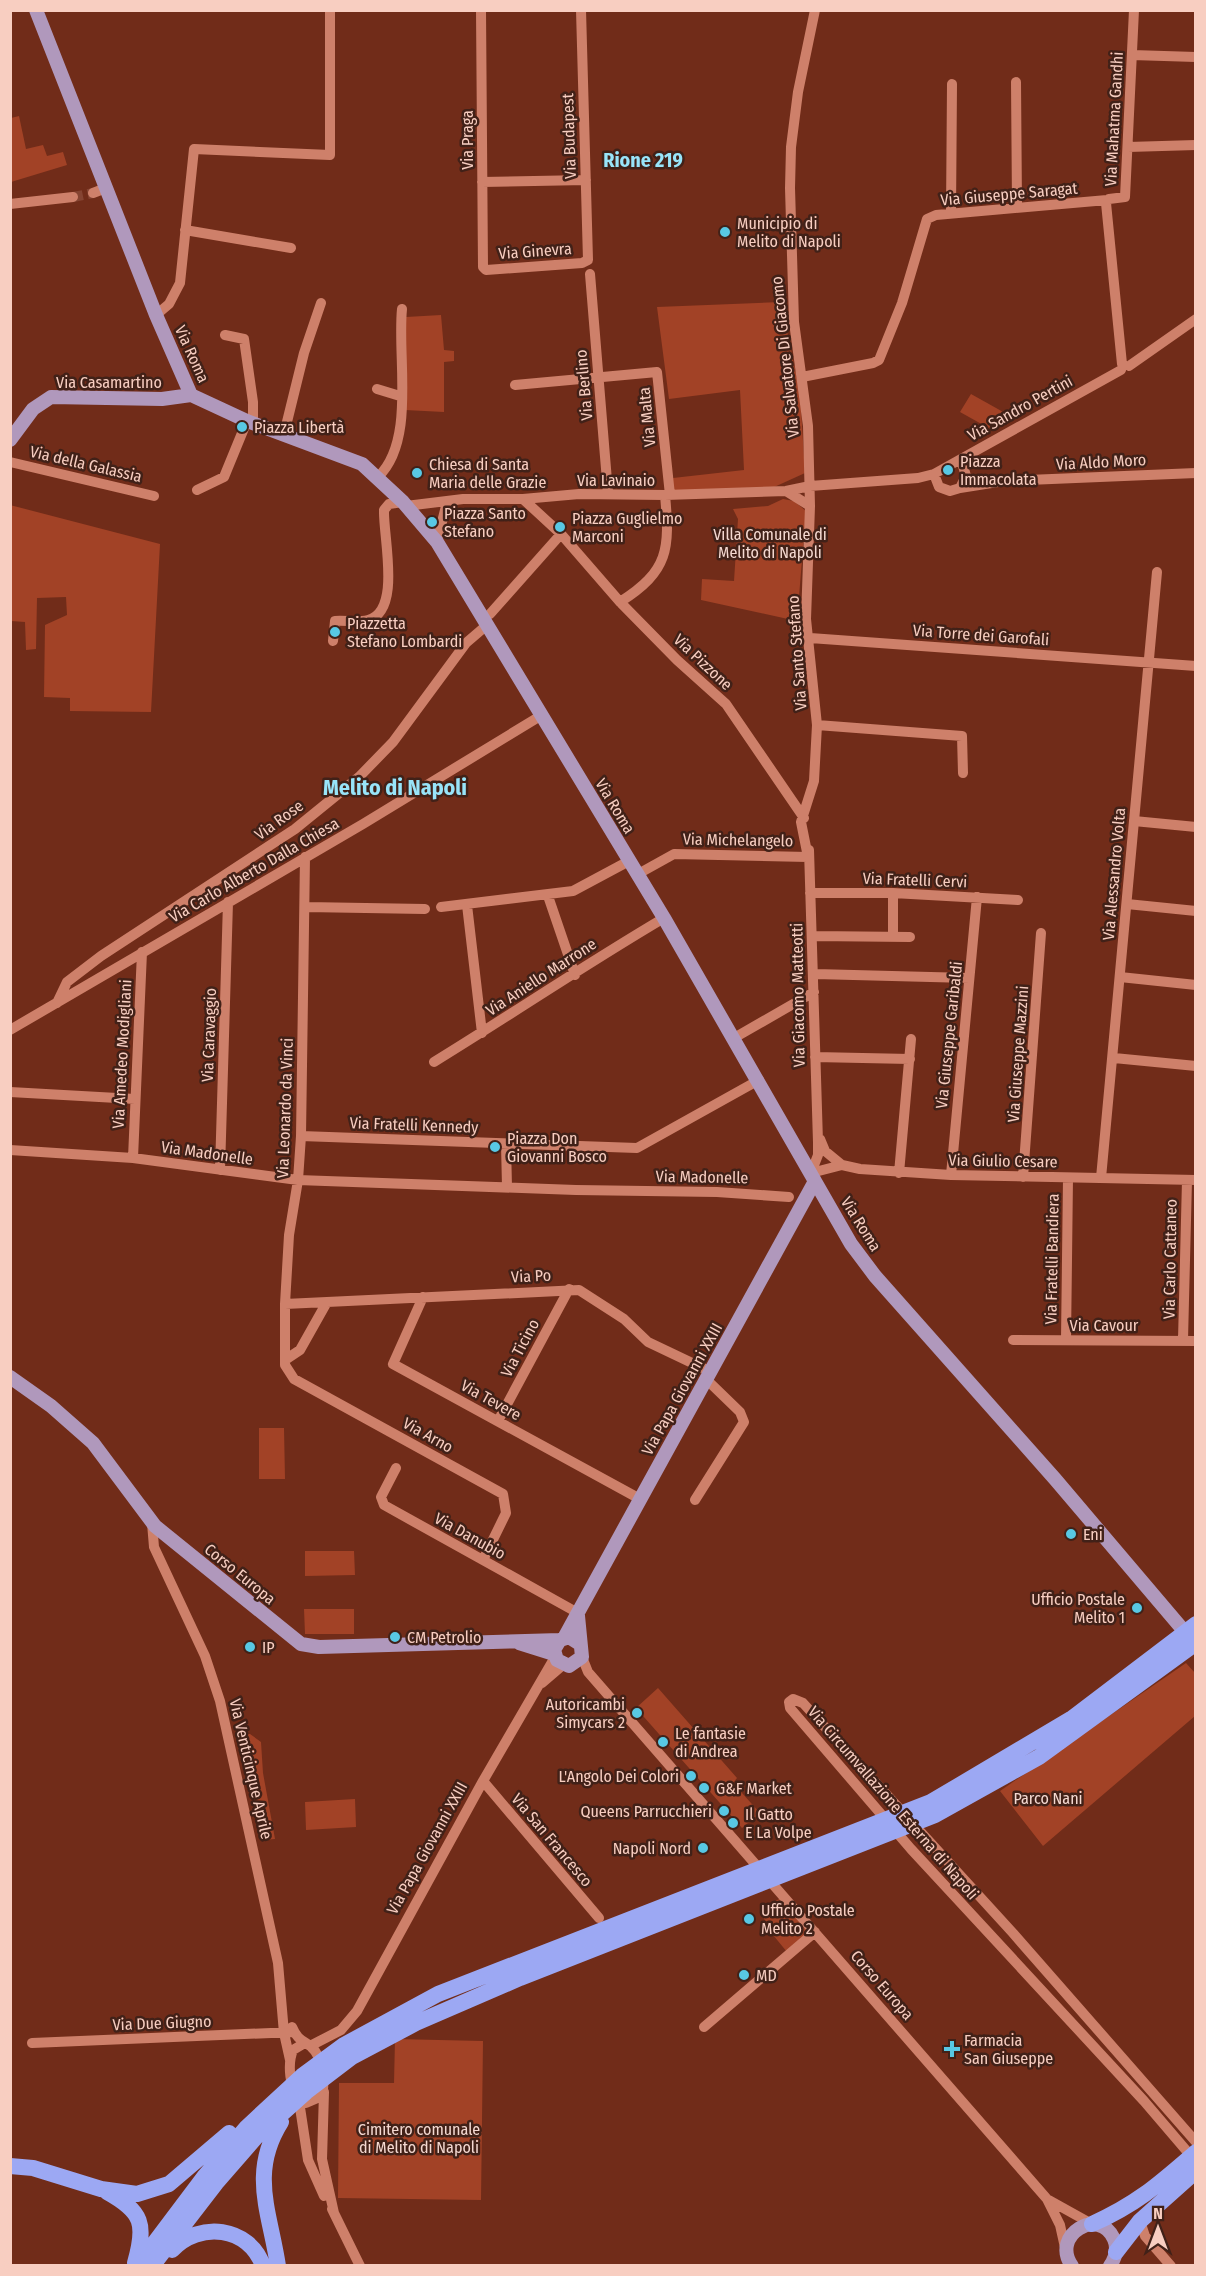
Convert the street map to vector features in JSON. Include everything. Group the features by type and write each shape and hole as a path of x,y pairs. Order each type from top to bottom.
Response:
{"highway":[{"path":"1163,1659 1196,1624"},
{"path":"154,2265 216,2182 256,2138 295,2103 352,2058 416,2023 520,1977 935,1815 1071,1719 1163,1659 1196,1644"},
{"path":"10,2166 33,2168 101,2189 137,2194 169,2184 214,2148 270,2096 369,2030 438,1994 976,1784"},
{"path":"136,2265 204,2177 247,2127 302,2076"},
{"path":"273,2264 263,2193 263,2168 270,2139 295,2103"},
{"path":"1113,2259 1140,2221 1194,2155"},
{"path":"1092,2224 1126,2209 1194,2155"},
{"path":"101,2189 126,2204 140,2218 142,2233 136,2265"},
{"path":"154,2265 187,2237 211,2230 239,2237 273,2264"}],"main road":[{"name":"Via Roma","path":"36,10 100,191 191,395 250,422 344,455 378,477 405,504 436,542 489,620 542,715 759,1080 811,1156 813,1177 851,1244 875,1276 1055,1479 1196,1644"},
{"name":"Via Casamartino","path":"10,440 33,409 51,398 162,399 191,395"},
{"name":"Via Papa Giovanni XXIII","path":"560,1660 562,1639 709,1376 813,1177"},
{"name":"Corso Europa","path":"10,1377 51,1406 93,1443 156,1531 180,1546 301,1644 319,1647 562,1639"},
{"path":"578,1613 581,1650"},
{"path":"562,1639 573,1638 581,1650"},
{"name":"Corso Europa","path":"516,1642 560,1660"},
{"path":"560,1660 581,1650"},
{"path":"1059,2265 1069,2259 1068,2238 1072,2232 1092,2224 1107,2230 1113,2236 1113,2259"}],"street":[{"path":"156,315 169,304 180,283 194,149 330,155 330,10"},
{"name":"Via Praga","path":"481,10 484,269"},
{"name":"Via Budapest","path":"581,10 587,261"},
{"name":"Via Salvatore Di Giacomo","path":"810,486 808,426 792,295 790,147 798,92 815,10"},
{"name":"Via Mahatma Gandhi","path":"1124,364 1107,200 1125,197 1134,10"},
{"path":"1132,56 1196,57"},
{"path":"1016,82 1017,207"},
{"path":"951,213 952,84"},
{"path":"1128,147 1196,145"},
{"path":"482,182 586,180"},
{"path":"10,204 73,197"},
{"name":"Via Giuseppe Saragat","path":"802,377 879,360 902,303 924,223 936,215 1107,200"},
{"path":"185,230 291,248"},
{"name":"Via Ginevra","path":"484,269 587,261"},
{"name":"Via Berlino","path":"590,274 608,493"},
{"path":"284,434 304,353 321,303"},
{"path":"378,477 388,468 397,449 402,309"},
{"name":"Via Sandro Pertini","path":"934,474 959,462 1196,319"},
{"path":"197,490 224,477 250,422 253,402 244,339 225,335"},
{"name":"Via Malta","path":"599,377 657,372 668,495 668,535 660,567 644,585 620,602"},
{"path":"515,385 599,377"},
{"path":"377,389 400,396"},
{"name":"Via della Galassia","path":"10,462 154,496"},
{"path":"907,480 950,491 966,486 959,462"},
{"name":"Via Aldo Moro","path":"966,486 1004,481 1196,473"},
{"path":"810,486 907,480 934,474 937,486"},
{"name":"Via Lavinaio","path":"447,502 608,493 668,495 786,491 810,486"},
{"name":"Via Santo Stefano","path":"802,814 814,781 817,725 810,638 806,619 810,486"},
{"path":"786,491 810,506"},
{"path":"523,499 561,534"},
{"path":"333,641 335,622 369,620 383,609 388,578 384,510 389,504 447,502 436,542"},
{"name":"Via Pizzone","path":"561,534 620,602 677,660 726,704 802,814"},
{"name":"Via Rose","path":"57,1003 67,982 101,956 295,829 359,777 393,742 466,643 489,620 561,534"},
{"name":"Via Alessandro Volta","path":"1101,1178 1114,1058 1157,572"},
{"name":"Via Torre dei Garofali","path":"810,638 1196,666"},
{"name":"Via Carlo Alberto Dalla Chiesa","path":"10,1030 542,715"},
{"path":"817,725 962,736 963,773"},
{"name":"Via Giacomo Matteotti","path":"802,814 805,820 813,936 818,1134 811,1156"},
{"path":"1134,821 1196,827"},
{"name":"Via Michelangelo","path":"638,874 674,854 808,857"},
{"name":"Via Leonardo da Vinci","path":"285,1360 289,1234 298,1180 301,1136 305,857"},
{"path":"441,907 548,896 573,891 629,861"},
{"name":"Via Fratelli Cervi","path":"810,892 893,893 1018,900"},
{"path":"893,893 893,937"},
{"path":"548,896 575,975"},
{"name":"Via Giuseppe Garibaldi","path":"951,1175 977,897"},
{"name":"Via Caravaggio","path":"220,1170 228,902"},
{"path":"1127,904 1196,911"},
{"path":"467,905 482,1033"},
{"path":"306,907 425,909"},
{"name":"Via Aniello Marrone","path":"434,1062 575,975 601,954 664,918"},
{"name":"Via Giuseppe Mazzini","path":"1023,1177 1041,933"},
{"path":"813,936 910,937"},
{"name":"Via Amedeo Modigliani","path":"133,1158 142,952"},
{"path":"814,974 969,978"},
{"path":"1120,977 1196,985"},
{"path":"734,1038 814,992"},
{"path":"899,1173 911,1038"},
{"path":"815,1057 910,1059"},
{"path":"1114,1058 1196,1066"},
{"name":"Via Fratelli Kennedy","path":"301,1136 641,1148 759,1080"},
{"path":"10,1092 135,1100"},
{"path":"818,1134 825,1151 842,1165"},
{"path":"506,1144 507,1187"},
{"name":"Via Madonelle","path":"10,1150 133,1158 298,1180 717,1192 789,1197"},
{"name":"Via Giulio Cesare","path":"813,1177 842,1165 899,1173 1191,1180"},
{"name":"Via Fratelli Bandiera","path":"1066,1340 1068,1178"},
{"name":"Via Carlo Cattaneo","path":"1183,1340 1191,1180"},
{"name":"Via Po","path":"285,1304 569,1289 588,1293 629,1323 648,1342 709,1376 740,1412 744,1422 695,1500"},
{"name":"Via Ticino","path":"498,1421 569,1289"},
{"name":"Via Tevere","path":"423,1296 392,1360 393,1364 640,1499"},
{"path":"285,1360 300,1350 327,1302"},
{"name":"Via Cavour","path":"1013,1340 1196,1341"},
{"name":"Via Arno","path":"285,1360 286,1370 294,1379 504,1494 506,1513 483,1560"},
{"name":"Via Danubio","path":"396,1468 382,1494 382,1503 578,1613"},
{"path":"156,1531 158,1557"},
{"path":"158,1557 165,1546 180,1546"},
{"name":"Via Venticinque Aprile","path":"158,1557 214,1677 268,1911 289,2033 295,2103"},
{"name":"Corso Europa","path":"581,1650 588,1672 1047,2199 1092,2224"},
{"name":"Corso Europa","path":"560,1660 588,1672"},
{"name":"Via Papa Giovanni XXIII","path":"334,2214 322,2159 324,2088 350,2020 533,1692 560,1660"},
{"name":"Via Circumvallazione Esterna di Napoli","path":"793,1699 803,1703 1012,1932 1194,2155 910,1848 790,1708 789,1702 793,1699"},
{"name":"Via San Francesco","path":"483,1781 599,1918"},
{"path":"704,2027 815,1932"},
{"name":"Via Papa Giovanni XXIII","path":"307,2045 341,2030 350,2020"},
{"path":"289,2033 307,2045 319,2061 324,2088 317,2100 295,2103"},
{"name":"Via Due Giugno","path":"32,2043 289,2033"},
{"path":"290,2060 293,2050 307,2045"},
{"name":"Via Papa Giovanni XXIII","path":"295,2103 309,2160 360,2265"},
{"path":"1047,2199 1059,2225 1069,2259"},
{"path":"1140,2221 1145,2235 1171,2265"}],"green space":[{"path":"19,116 26,149 43,145 47,156 63,152 67,165 11,182 11,118"},
{"path":"781,302 800,393 805,473 772,488 673,492 673,478 744,470 740,390 669,399 657,307"},
{"path":"441,315 444,350 454,351 454,361 444,362 444,412 405,410 406,317"},
{"path":"971,394 1005,413 994,431 960,412"},
{"name":"Villa Comunale di Melito di Napoli","path":"783,499 794,501 806,511 797,621 701,600 702,579 734,581 738,519 733,509 768,506"},
{"path":"10,505 160,544 151,712 70,711 70,698 44,697 45,625 67,615 66,597 37,598 36,649 26,650 25,622 11,621"},
{"path":"259,1428 284,1428 285,1479 259,1479"},
{"path":"305,1551 354,1551 355,1575 305,1576"},
{"path":"304,1609 354,1609 354,1634 305,1634"},
{"name":"Parco Nani","path":"1186,1663 1195,1673 1195,1716 1043,1846 1000,1791"},
{"path":"658,1688 737,1778 733,1783 760,1813 742,1828 636,1708"},
{"path":"239,1734 250,1734 261,1742 263,1773 275,1839 263,1840"},
{"path":"355,1799 356,1827 306,1830 305,1802"},
{"path":"781,1898 810,1933 787,1952 769,1930 760,1909"},
{"name":"Cimitero comunale di Melito di Napoli","path":"395,2039 483,2041 481,2200 338,2198 339,2083 394,2083"}],"tunnel":[{"path":"73,197 93,193"}],"place":[{"name":"Municipio di Melito di Napoli","path":"725,232"},
{"name":"Piazza Libertà","path":"242,427"},
{"name":"Piazza Immacolata","path":"948,470"},
{"name":"Chiesa di Santa Maria delle Grazie","path":"417,473"},
{"name":"Piazza Santo Stefano","path":"432,522"},
{"name":"Piazza Guglielmo Marconi","path":"560,527"},
{"name":"Piazzetta Stefano Lombardi","path":"335,632"},
{"name":"Piazza Don Giovanni Bosco","path":"495,1147"},
{"name":"Eni","path":"1071,1534"},
{"name":"Ufficio Postale Melito 1","path":"1137,1608"},
{"name":"CM Petrolio","path":"395,1637"},
{"name":"IP","path":"250,1647"},
{"name":"Autoricambi Simycars 2","path":"637,1713"},
{"name":"Le fantasie di Andrea","path":"663,1742"},
{"name":"L'Angolo Dei Colori","path":"691,1776"},
{"name":"G&F Market","path":"704,1788"},
{"name":"Queens Parrucchieri","path":"724,1811"},
{"name":"Il Gatto E La Volpe","path":"733,1823"},
{"name":"Napoli Nord","path":"703,1848"},
{"name":"Ufficio Postale Melito 2","path":"749,1919"},
{"name":"MD","path":"744,1975"},
{"name":"Farmacia San Giuseppe","path":"952,2049"}],"district":[{"name":"Rione 219","path":"643,160"},
{"name":"Melito di Napoli","path":"395,787"}]}
